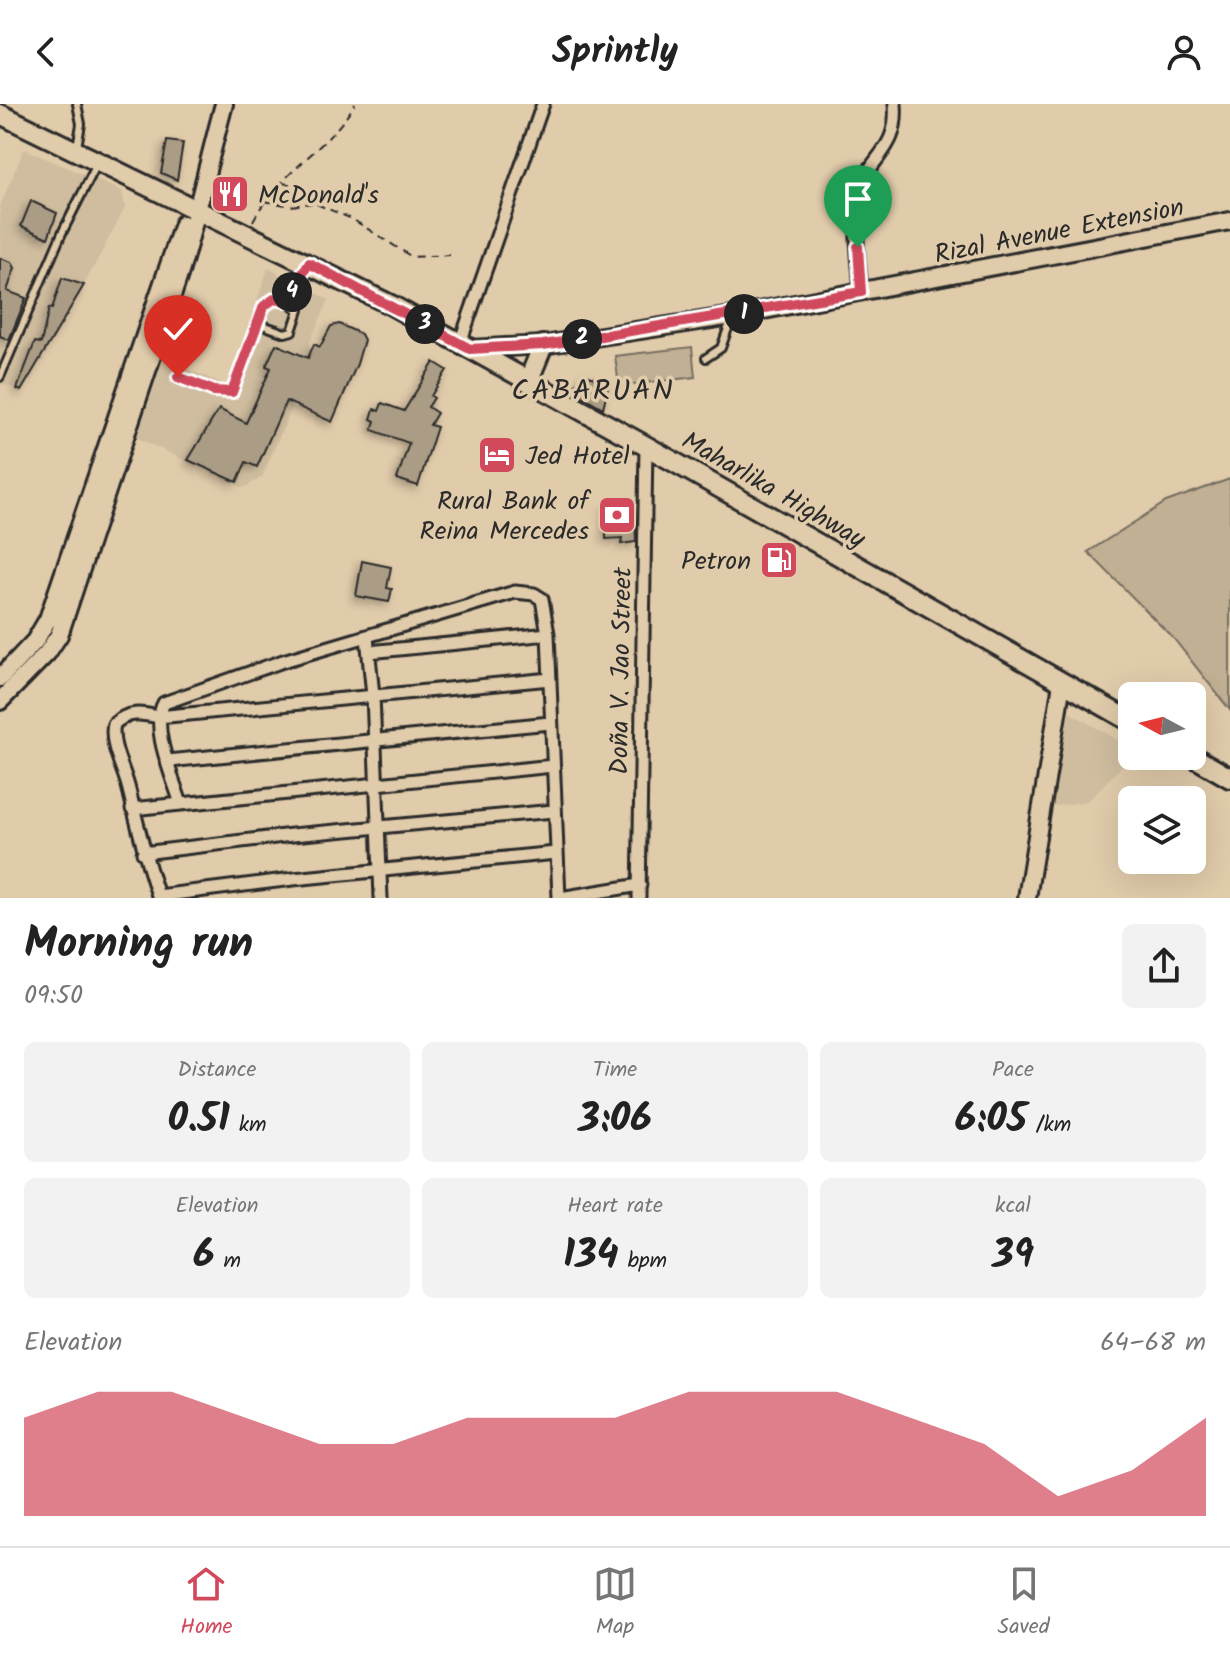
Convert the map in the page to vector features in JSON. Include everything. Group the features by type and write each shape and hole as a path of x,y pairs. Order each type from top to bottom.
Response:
{"main road":[{"name":"Maharlika Highway","path":"0,114 99,162 196,203 247,233 465,346 1118,714"},
{"path":"528,382 543,345"},
{"path":"1206,764 1230,778"}],"street":[{"path":"0,701 47,653 59,635 196,203 224,104"},
{"path":"465,346 543,104"},
{"path":"861,292 859,194 866,175 892,137 895,104"},
{"path":"0,678 35,641 48,619 196,203"},
{"name":"Rizal Avenue Extension","path":"465,346 543,345 732,316 1230,221"},
{"name":"Doña V. Jao Street","path":"639,898 646,446"},
{"path":"181,804 158,717 164,703 283,661 515,592 525,592 542,599 548,634 559,898 640,885"},
{"path":"369,652 548,634"},
{"path":"367,637 373,695 381,898"},
{"path":"550,679 158,717 137,713 114,724 113,736 143,853 158,897 293,879 556,853"},
{"path":"1027,898 1062,683"},
{"path":"168,761 550,723"},
{"path":"132,809 553,766"},
{"path":"143,853 554,811"}],"lane":[{"path":"76,151 81,124 77,104"},
{"path":"0,377 62,233 99,162"},
{"path":"286,301 309,263"},
{"path":"178,377 214,391 232,392 257,323 267,302 274,299 286,301 299,310 292,331 285,333 257,323"},
{"path":"706,358 721,348 732,316"}],"path":[{"path":"247,233 263,200 325,142 355,104"},
{"path":"282,183 294,185 314,203 352,219 412,257 450,255"},
{"path":"263,200 291,206 314,203"}],"shaded area":[{"path":"24,149 122,191 125,208 84,285 21,390 0,384 0,206"},
{"path":"268,268 329,300 310,341 309,357 312,362 262,477 244,488 133,436 160,358 229,386"},
{"path":"692,347 695,377 619,386 615,356"},
{"path":"1230,479 1230,710 1174,639 1088,552 1166,502"},
{"path":"1069,712 1118,740 1118,770 1088,801 1051,807"}],"building":[{"path":"167,141 183,143 177,180 161,173"},
{"path":"31,201 57,213 48,238 21,226"},
{"path":"0,258 12,262 15,268 7,291 26,298 9,340 0,336"},
{"path":"62,278 84,285 21,391 17,389 35,342 41,343 49,308 52,309"},
{"path":"339,324 361,334 364,340 332,422 286,401 257,467 246,462 237,482 188,460 219,409 246,423 271,368 266,366 276,344 308,358 314,344 320,347 331,326"},
{"path":"434,362 447,370 428,407 437,413 430,425 437,427 418,486 397,479 409,443 372,430 375,421 371,419 374,409 379,411 382,403 404,411"},
{"path":"586,375 609,383 603,408 571,389"},
{"path":"606,508 635,508 636,542 621,544 622,538 606,539"},
{"path":"362,561 391,567 387,588 392,589 389,602 356,596"}],"place":[{"name":"McDonald's","path":"230,194"},
{"name":"Jed Hotel","path":"497,455"},
{"name":"Rural Bank of Reina Mercedes","path":"617,515"},
{"name":"Petron","path":"779,560"}],"district":[{"name":"CABARUAN","path":"593,390"}],"route":[{"path":"178,377 221,393 232,392 264,306 274,299 286,301 309,263 470,349 543,345 732,316 861,292 858,247"}]}
